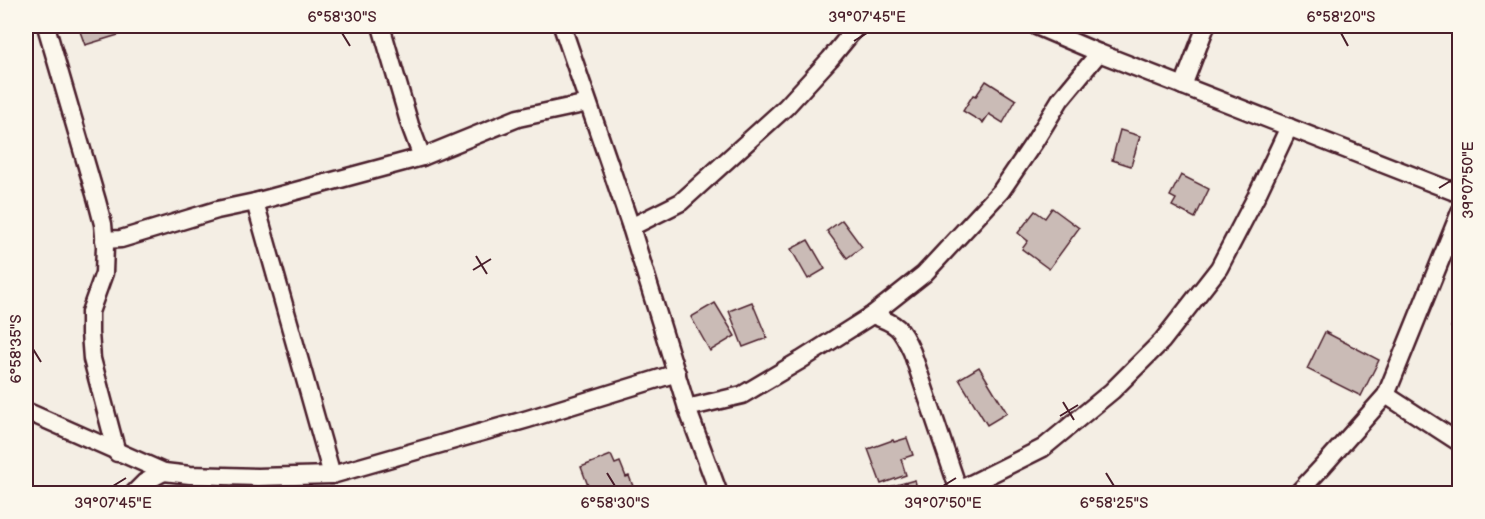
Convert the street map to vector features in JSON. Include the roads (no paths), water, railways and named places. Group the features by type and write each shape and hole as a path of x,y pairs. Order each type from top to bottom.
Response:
{"street":[{"path":"46,26 103,224 104,273 90,312 90,333 92,359 117,453"},
{"path":"381,26 410,125 422,157"},
{"path":"562,26 631,227 687,408 719,494"},
{"path":"631,227 681,202 786,107 857,26"},
{"path":"1036,26 1099,53 1460,194"},
{"path":"1183,86 1206,26"},
{"path":"687,408 742,395 872,315 924,274 1001,191 1060,100 1099,53"},
{"path":"104,240 121,238 217,210 422,157 518,118 588,103"},
{"path":"872,315 892,323 903,332 912,352 959,492 1043,448 1113,391 1162,341 1219,268 1256,198 1289,127"},
{"path":"255,202 332,475"},
{"path":"1297,494 1386,395 1460,212"},
{"path":"26,411 164,472 258,477 332,475 528,419 677,373"},
{"path":"1386,395 1460,443"},
{"path":"133,494 145,482 164,472"}]}
